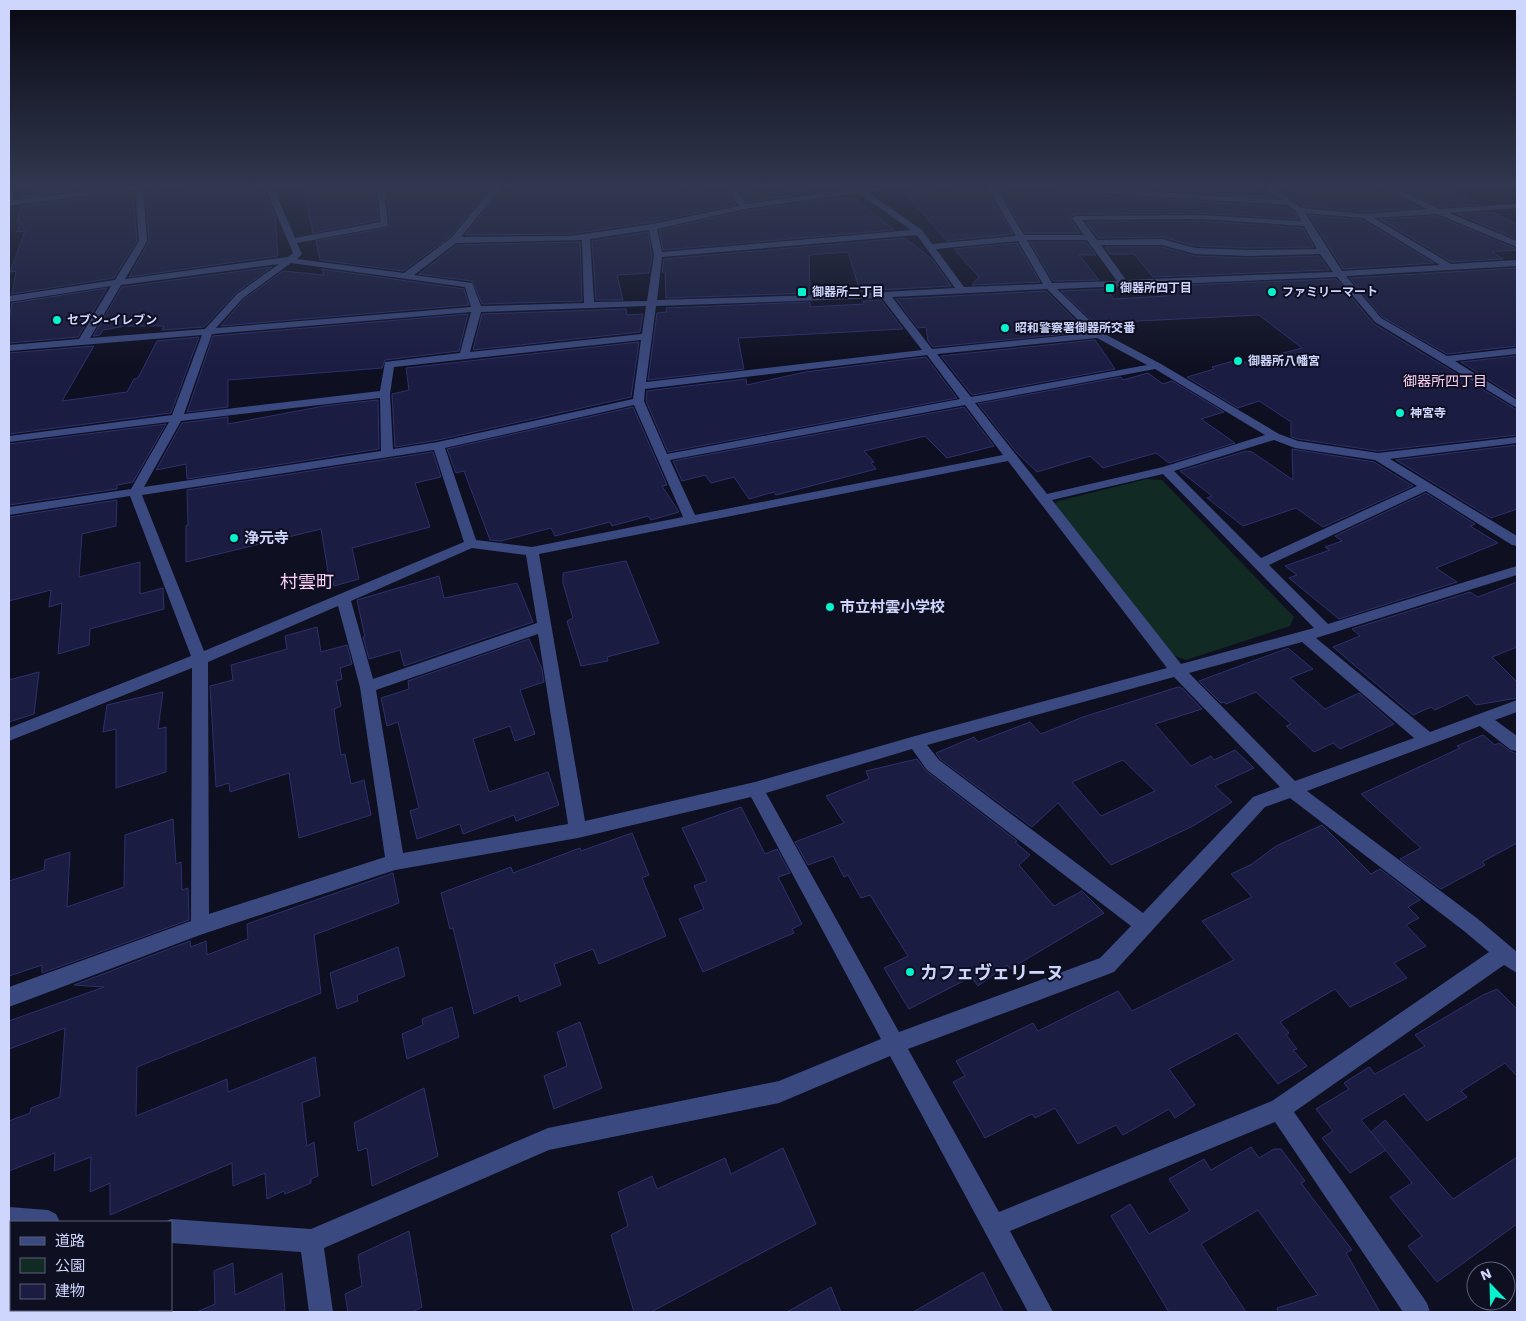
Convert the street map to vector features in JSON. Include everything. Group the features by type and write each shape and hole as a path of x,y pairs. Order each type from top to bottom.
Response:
{"street":[{"path":"83,341 140,247"},
{"path":"200,926 200,659 164,570 136,492 177,418 208,331 240,296 287,260 298,254 295,247"},
{"path":"405,276 445,247"},
{"path":"586,247 589,306"},
{"path":"657,247 658,255 638,401 690,518"},
{"path":"658,255 753,247"},
{"path":"930,247 961,290"},
{"path":"1027,247 1048,286 1099,335 1275,436 1295,444 1378,458 1517,440"},
{"path":"1096,247 1123,282"},
{"path":"1179,247 1195,251 1250,253 1323,252"},
{"path":"1320,247 1339,274 1378,320 1445,358 1517,405"},
{"path":"1414,247 1448,267"},
{"path":"9,299 287,260 468,285 477,309 464,356"},
{"path":"9,348 477,309 652,304 1339,274 1517,263"},
{"path":"885,294 1178,671 1293,790 1471,925 1510,959 1280,1109 994,1226"},
{"path":"641,386 930,352 1099,335"},
{"path":"388,454 385,394 389,364 648,336"},
{"path":"1445,358 1517,351"},
{"path":"663,458 1156,366"},
{"path":"9,439 385,394"},
{"path":"9,511 438,446 638,401"},
{"path":"1044,498 1166,470 1275,436"},
{"path":"438,446 471,544"},
{"path":"9,735 200,659 471,544 532,551 690,518 1010,457"},
{"path":"1378,458 1517,542"},
{"path":"1166,470 1325,630"},
{"path":"1260,564 1424,487"},
{"path":"532,551 578,830"},
{"path":"9,997 200,926 395,862 578,830 755,789 915,742 1305,636 1517,570"},
{"path":"343,598 368,687 395,862"},
{"path":"368,687 545,626"},
{"path":"1305,636 1427,740"},
{"path":"172,1231 311,1241 548,1139 779,1092 894,1044 1107,965 1260,802 1517,706"},
{"path":"1482,719 1517,744"},
{"path":"915,742 934,765 1145,925"},
{"path":"755,789 1041,1312"},
{"path":"1280,1109 1418,1312"},
{"path":"9,1219 35,1221"},
{"path":"311,1241 321,1312"}],"green space":[{"path":"1147,479 1162,480 1294,617 1290,626 1186,660 1170,654 1053,505 1058,501"}],"building":[{"path":"19,247 133,247 114,278 12,294 16,271 10,272"},
{"path":"146,247 277,247 278,256 129,277"},
{"path":"317,247 437,247 403,271 320,260"},
{"path":"455,247 580,247 582,301 482,304 472,281 419,274"},
{"path":"592,247 651,247 652,255 649,273 617,275 623,300 596,300"},
{"path":"662,247 702,247 663,250"},
{"path":"806,247 916,247 933,260 951,286 860,291 848,252 809,255 810,293 666,298 665,272 662,272 664,259"},
{"path":"1019,247 1040,282 972,285 979,277 954,249"},
{"path":"1033,247 1090,247 1096,255 1079,255 1099,280 1053,281"},
{"path":"1105,247 1162,247 1195,256 1250,258 1319,256 1329,270 1153,277 1134,254 1110,254"},
{"path":"1213,247 1314,247 1250,248"},
{"path":"1329,247 1407,247 1434,263 1343,269"},
{"path":"1426,247 1511,247 1517,249 1492,252 1503,259 1451,262"},
{"path":"272,267 236,293 204,327 162,330 164,326 125,326 103,330 100,335 93,336 122,287"},
{"path":"1517,268 1517,346 1447,354 1382,317 1350,278"},
{"path":"322,269 464,289 469,305 221,326 244,299 283,271 324,275"},
{"path":"1336,279 1374,324 1517,410 1517,435 1378,451 1291,437 1291,422 1259,401 1238,408 1187,377 1240,359 1246,363 1302,348 1259,315 1097,325 1061,291 1106,289 1114,299 1167,296 1160,286"},
{"path":"107,288 78,337 9,343 9,319 12,303"},
{"path":"1046,291 1087,332 933,347 928,341 926,327 918,328 896,299"},
{"path":"881,300 903,329 738,338 744,369 648,380 657,313 667,312 666,308 810,302 810,307 864,304 863,301"},
{"path":"626,309 627,315 643,314 640,332 473,350 482,314"},
{"path":"468,314 459,351 385,360 382,368 228,380 228,407 187,412 213,336"},
{"path":"199,337 171,413 9,434 9,353 94,346 62,401 127,392 134,379 138,378 157,341"},
{"path":"1095,340 1115,369 972,395 941,356"},
{"path":"639,342 631,397 438,440 395,447 392,394 409,390 406,368"},
{"path":"1517,356 1517,398 1461,362"},
{"path":"926,357 957,398 668,452 646,401 647,391 746,379 747,385 805,372"},
{"path":"1148,373 1163,384 1172,381 1224,412 1201,419 1235,443 1169,463 1156,453 1103,468 1090,456 1037,472 1017,453 978,404 1121,377 1123,380"},
{"path":"378,400 379,449 187,479 186,464 156,470 182,423 228,417 228,424 324,406"},
{"path":"633,407 667,485 662,486 679,512 651,520 648,516 612,526 610,522 555,536 551,528 501,541 490,540 464,471 456,473 447,449"},
{"path":"964,407 994,446 947,458 925,436 864,451 874,462 871,463 876,469 776,495 774,492 749,499 734,477 711,483 705,475 682,481 673,461"},
{"path":"166,424 133,482 117,485 117,489 9,505 9,444"},
{"path":"1517,445 1517,509 1491,518 1396,460"},
{"path":"1292,449 1374,462 1413,486 1323,527 1296,508 1243,526 1207,498 1212,496 1180,471 1246,451 1252,452 1293,480"},
{"path":"433,452 441,477 415,483 430,527 352,548 359,579 334,586 332,577 329,578 321,529 186,562 187,490"},
{"path":"1426,493 1475,524 1470,526 1498,543 1436,568 1457,582 1339,619 1289,578 1297,575 1285,566 1330,550 1325,547 1342,541 1335,536"},
{"path":"117,500 116,526 82,534 79,577 140,562 140,594 163,588 164,609 90,629 89,645 58,654 62,603 49,607 51,590 9,601 9,517"},
{"path":"626,561 659,643 607,657 608,661 581,666 567,621 573,618 563,583 563,573"},
{"path":"439,576 444,598 517,583 533,622 404,666 400,650 369,659 357,600"},
{"path":"1517,582 1517,647 1492,657 1517,682 1517,698 1476,705 1467,695 1435,710 1431,707 1413,715 1333,647 1360,636 1352,629 1470,592 1478,597"},
{"path":"317,627 321,652 347,645 352,664 340,668 342,679 336,681 341,706 334,709 341,755 345,754 351,784 364,780 371,815 299,838 289,773 230,792 229,783 216,787 210,686 233,680 231,665 287,649 285,636"},
{"path":"529,639 542,669 544,682 520,690 535,734 515,741 510,726 473,739 489,792 548,772 559,805 516,821 514,815 463,834 460,824 417,839 410,811 419,808 398,722 387,726 381,698 409,689 408,681"},
{"path":"1288,648 1313,669 1290,678 1325,709 1359,693 1394,724 1340,749 1333,743 1314,752 1286,726 1291,724 1256,692 1226,704 1224,702 1221,703 1199,681"},
{"path":"39,672 34,714 9,722 9,680"},
{"path":"1178,687 1182,688 1202,709 1155,724 1191,766 1211,756 1214,760 1235,750 1254,768 1215,786 1232,802 1193,826 1111,865 1058,803 1032,827 940,759 936,753 974,737 978,742 1030,722 1041,734 1083,717","holes":["1123,760 1155,791 1101,816 1072,782"]},
{"path":"163,692 158,729 166,727 166,772 116,788 116,729 103,732 107,705"},
{"path":"1483,735 1495,745 1499,743 1517,754 1517,843 1482,862 1485,865 1441,889 1400,859 1421,848 1361,794 1460,748 1457,746"},
{"path":"917,759 926,771 1017,841 1015,842 1030,855 1019,865 1054,906 1082,891 1104,913 1010,969 1007,965 978,986 971,977 909,1009 884,968 908,956 870,895 861,898 848,875 844,877 833,856 808,865 795,842 844,823 826,796 869,779 866,771"},
{"path":"741,807 765,854 777,849 790,873 778,877 802,924 792,929 794,933 703,972 679,919 704,909 694,886 707,881 682,828"},
{"path":"173,819 176,864 181,862 182,890 188,888 189,920 42,973 42,965 9,976 9,881 44,870 45,860 70,852 67,907 124,887 125,835"},
{"path":"1322,825 1371,874 1380,869 1420,900 1408,907 1419,918 1406,925 1426,946 1394,963 1407,978 1350,1007 1335,989 1280,1022 1289,1033 1286,1035 1297,1049 1293,1050 1307,1066 1278,1084 1237,1033 1169,1069 1195,1105 1175,1118 1169,1109 1123,1135 1116,1125 1078,1144 1055,1108 1035,1118 1032,1114 985,1138 953,1082 965,1076 956,1061 1033,1023 1038,1031 1118,991 1132,1011 1234,960 1202,921 1252,897 1231,874 1252,864 1276,846"},
{"path":"632,833 649,875 642,878 666,936 599,964 593,949 554,964 561,985 520,1002 518,995 474,1014 453,928 450,929 441,893 511,867 513,873 580,848 581,851"},
{"path":"393,873 399,903 314,935 321,993 137,1067 136,1116 227,1079 228,1092 315,1057 320,1096 302,1103 307,1146 314,1142 318,1176 311,1179 311,1183 285,1194 284,1191 267,1199 265,1173 233,1186 232,1163 110,1215 110,1183 90,1192 91,1157 54,1171 55,1153 9,1171 9,1121 30,1113 31,1108 60,1097 65,1028 9,1049 9,1021 104,987 74,985 190,941 191,947 206,941 207,955 248,939 247,924"},
{"path":"398,947 405,976 357,995 358,1001 337,1009 330,973"},
{"path":"1497,989 1517,1009 1517,1076 1505,1063 1461,1091 1467,1097 1427,1121 1404,1094 1361,1120 1386,1150 1350,1173 1322,1138 1333,1131 1316,1109 1349,1089 1344,1083 1369,1067 1375,1074 1425,1046 1415,1035 1483,995"},
{"path":"452,1007 459,1037 407,1059 402,1034 423,1025 422,1019"},
{"path":"580,1022 602,1088 554,1109 544,1076 567,1066 557,1032"},
{"path":"424,1088 438,1156 372,1186 367,1148 358,1151 354,1123"},
{"path":"1385,1120 1453,1199 1517,1157 1517,1224 1437,1282 1408,1246 1422,1236 1390,1197 1412,1183 1371,1132"},
{"path":"1251,1147 1259,1158 1274,1149 1281,1149 1305,1181 1301,1183 1352,1250 1346,1253 1380,1312 1278,1312 1277,1308 1318,1295 1258,1210 1201,1244 1246,1312 1169,1312 1111,1216 1130,1204 1149,1234 1190,1211 1169,1179 1204,1159 1211,1170"},
{"path":"783,1148 816,1224 651,1312 634,1312 611,1235 628,1226 618,1192 652,1176 657,1189 725,1158 731,1174"},
{"path":"409,1231 422,1307 412,1312 348,1312 345,1294 362,1286 358,1255"},
{"path":"233,1263 235,1295 282,1273 285,1312 197,1312 215,1304 214,1271"},
{"path":"983,1272 1003,1312 913,1312"},
{"path":"831,1287 841,1312 787,1312"}],"place":[{"name":"御器所四丁目","path":"1110,288"},
{"name":"御器所二丁目","path":"802,292"},
{"name":"ファミリーマート","path":"1272,292"},
{"name":"セブン-イレブン","path":"57,320"},
{"name":"昭和警察署御器所交番","path":"1005,328"},
{"name":"御器所八幡宮","path":"1238,361"},
{"name":"神宮寺","path":"1400,413"},
{"name":"浄元寺","path":"234,538"},
{"name":"市立村雲小学校","path":"830,607"},
{"name":"カフェヴェリーヌ","path":"910,972"}],"district":[{"name":"御器所四丁目","path":"1445,381"},
{"name":"村雲町","path":"307,581"}]}
